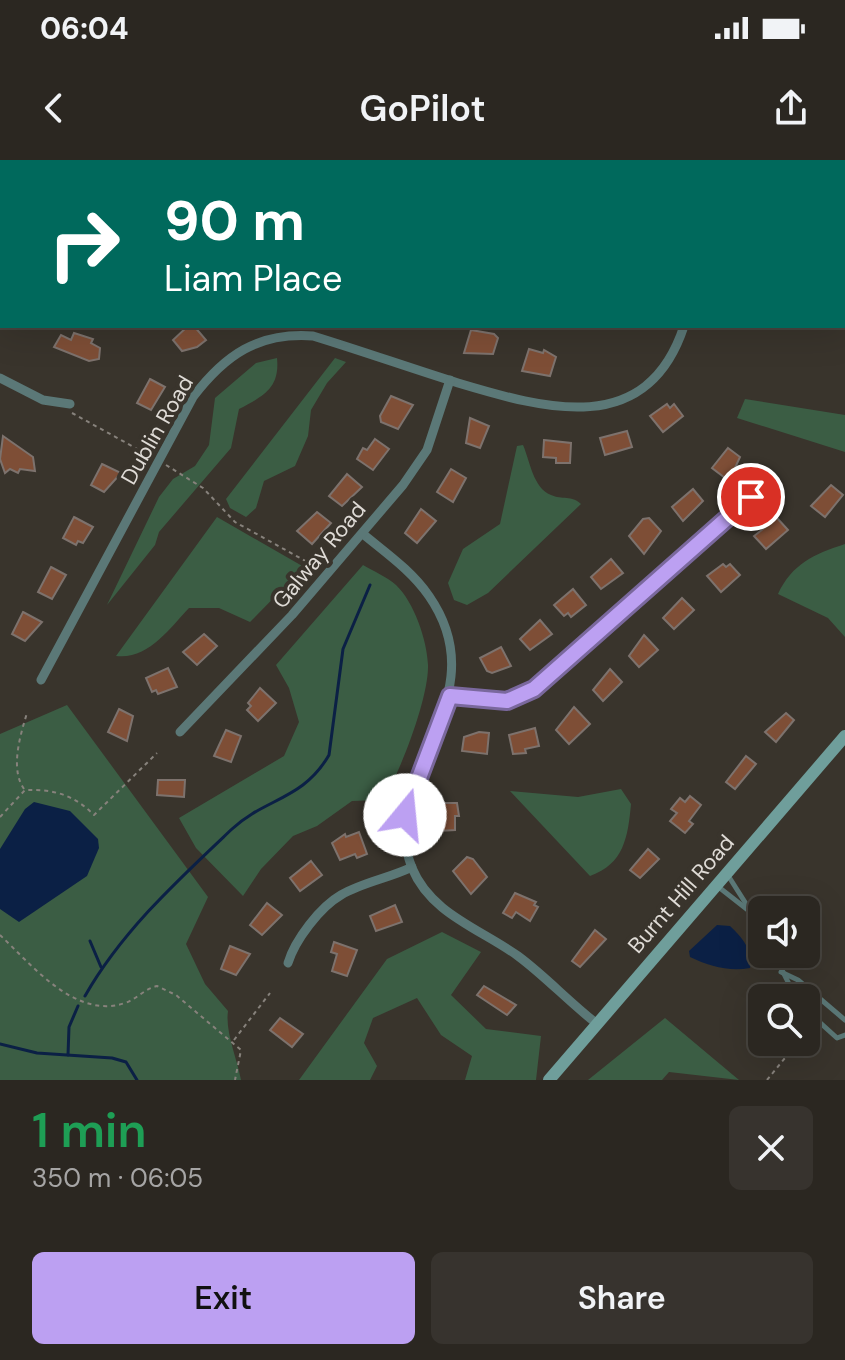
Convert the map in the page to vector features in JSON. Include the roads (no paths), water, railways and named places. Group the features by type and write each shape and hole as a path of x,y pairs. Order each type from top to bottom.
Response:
{"street":[{"name":"Dublin Road","path":"41,680 193,397 220,363 267,340 292,334 313,336 541,407 578,410 615,403 638,390 666,366 683,328"},
{"path":"0,378 43,400 70,404"},
{"name":"Galway Road","path":"180,732 292,615 403,485 427,450 450,380"},
{"path":"450,696 507,701 534,689 772,478"},
{"path":"363,534 403,567 430,597 445,631 450,663 450,696 405,815 412,867 437,902 459,921 517,956 596,1023"},
{"name":"Burnt Hill Road","path":"549,1080 845,736"},
{"path":"288,963 293,947 342,894 412,867"}],"lane":[{"path":"728,872 730,883 748,908"},
{"path":"716,885 748,911"},
{"path":"779,968 788,984"},
{"path":"781,972 798,980 845,1020"},
{"path":"820,1023 837,1038 845,1035"}],"water":[{"path":"34,802 70,811 98,839 99,848 87,876 19,922 0,909 0,849 25,809"},
{"path":"717,925 730,926 748,950 750,968 734,969 704,963 690,957 689,951"}],"waterway":[{"path":"85,996 134,928 191,867 245,819 296,790 319,770 329,755 343,649 370,585"},
{"path":"90,941 101,967"},
{"path":"68,1055 69,1027 78,1006"},
{"path":"0,1044 37,1053 112,1058 126,1062 137,1080"}]}
